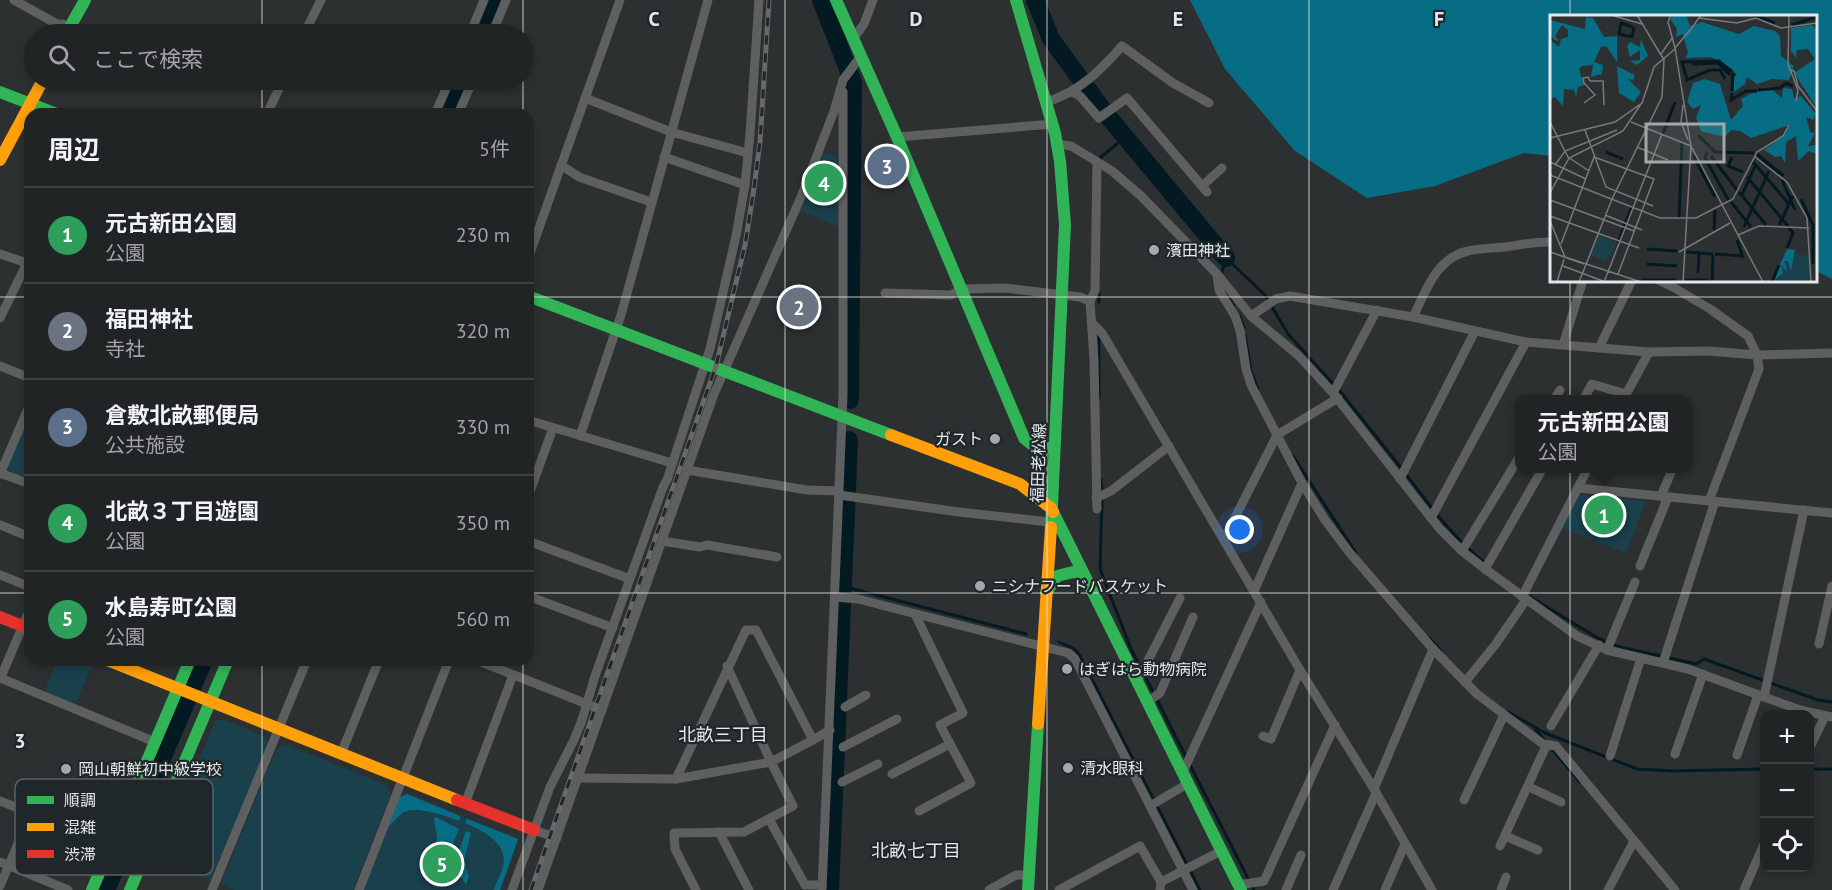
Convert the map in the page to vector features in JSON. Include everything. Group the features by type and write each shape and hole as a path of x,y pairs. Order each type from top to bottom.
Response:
{"street":[{"path":"14,0 57,24"},
{"path":"72,24 84,0"},
{"path":"309,24 321,0"},
{"path":"474,24 484,0"},
{"path":"496,24 506,0"},
{"path":"534,242 620,0"},
{"path":"580,436 616,330 708,0"},
{"path":"512,890 550,787 574,740 587,704 672,463 705,364 721,307 745,185 759,0"},
{"path":"836,0 853,39 857,60 897,137 1024,438 1034,446 1054,448"},
{"path":"853,39 864,24 873,0"},
{"name":"福田老松線","path":"1016,0 1053,124 1063,194 1065,225 1063,295 1051,508 1083,574 1153,698 1221,851 1245,885"},
{"path":"1046,102 1075,90 1107,64 1122,46 1173,83 1209,103"},
{"path":"538,890 714,394 801,197 834,111 844,78 857,60"},
{"path":"770,819 806,885 822,887 839,597 844,78"},
{"path":"28,108 38,90"},
{"path":"270,108 278,90"},
{"path":"453,90 457,108"},
{"path":"442,108 463,90"},
{"path":"1075,90 1099,118 1127,98 1204,189 1222,168"},
{"path":"0,92 41,108"},
{"path":"585,98 670,132 748,153"},
{"path":"0,160 24,115"},
{"path":"897,137 1053,124"},
{"path":"1056,144 1071,146 1112,171 1142,196 1217,274 1251,316 1336,391 1433,514 1464,548 1577,636 1641,658 1665,659 1800,710 1828,716 1814,739"},
{"path":"664,157 745,185"},
{"path":"1096,509 1090,301 1095,291 1097,162"},
{"path":"561,165 579,177 651,202"},
{"path":"1413,317 1437,271 1458,253 1537,241 1550,242"},
{"path":"0,254 24,262"},
{"path":"0,318 24,273"},
{"path":"1217,274 1219,290 1235,316 1240,330 1251,385 1302,483 1348,552 1465,682 1504,715 1548,746 1556,746 1632,843 1675,890"},
{"path":"1563,345 1582,282"},
{"path":"1599,348 1631,282"},
{"path":"1662,282 1710,309 1748,336 1757,355 1759,369 1712,501 1665,659"},
{"path":"885,293 951,295 961,289 1005,288 1085,298 1090,301"},
{"path":"1251,316 1270,303 1290,296 1413,317 1526,342 1649,351 1708,351 1757,355 1832,353"},
{"path":"534,298 1020,484 1051,508 1028,890"},
{"path":"1224,539 1277,435 1336,391 1377,310"},
{"path":"1092,323 1102,333 1432,890"},
{"path":"1402,474 1475,331"},
{"path":"1433,514 1526,342"},
{"path":"1625,395 1649,351"},
{"path":"0,366 24,376"},
{"path":"1585,395 1592,384 1619,395"},
{"path":"1557,395 1560,390"},
{"path":"24,418 0,473 24,482"},
{"path":"534,422 672,463"},
{"path":"534,480 553,428"},
{"path":"1096,498 1111,491 1168,446"},
{"path":"534,463 539,465"},
{"path":"1464,548 1515,464"},
{"path":"687,470 807,490 840,493 856,498 1049,522"},
{"path":"1487,566 1540,473"},
{"path":"1465,682 1495,645 1524,595 1586,473"},
{"path":"1640,566 1671,473"},
{"path":"1254,591 1302,483"},
{"path":"1578,488 1832,513"},
{"path":"1737,755 1768,682 1804,510"},
{"path":"0,525 24,535"},
{"path":"662,541 700,548 707,545 777,557"},
{"path":"534,543 630,579"},
{"path":"1045,593 1057,576 1073,572 1083,574"},
{"path":"0,575 24,585"},
{"path":"1551,726 1606,646 1635,582"},
{"path":"1819,644 1832,586"},
{"path":"839,597 1068,653 1075,659 1154,804 1187,868 1193,890"},
{"path":"534,598 613,628"},
{"path":"1141,675 1180,598"},
{"path":"1154,804 1186,769 1261,602"},
{"path":"915,614 963,713 940,725 971,783 919,811"},
{"path":"0,617 24,626"},
{"path":"1153,698 1193,618"},
{"path":"676,779 727,666 746,630 756,630 813,740"},
{"path":"24,631 0,679 155,742"},
{"path":"1333,890 1435,651"},
{"path":"1610,756 1641,658"},
{"path":"122,666 465,804 557,838"},
{"path":"139,779 182,690 188,666"},
{"path":"174,779 205,699 224,666"},
{"path":"213,890 306,666"},
{"path":"341,754 377,666"},
{"path":"359,890 447,666"},
{"path":"491,666 602,710"},
{"path":"696,890 675,849 674,833 744,832 793,806 727,666"},
{"path":"1263,736 1271,739 1300,670"},
{"path":"1675,754 1703,674"},
{"path":"465,804 513,675"},
{"path":"845,707 866,695"},
{"path":"1464,800 1504,715"},
{"path":"843,747 897,718"},
{"path":"1245,885 1264,881 1335,724"},
{"path":"578,778 676,779 771,762 830,730"},
{"path":"892,774 950,744"},
{"path":"1500,846 1548,746"},
{"path":"842,782 878,764"},
{"path":"1529,787 1561,802"},
{"path":"0,801 15,807"},
{"path":"719,832 749,890"},
{"path":"1505,836 1538,850"},
{"path":"0,886 4,864 15,843"},
{"path":"1608,890 1632,843"},
{"path":"1385,890 1406,844"},
{"path":"1059,890 1140,846 1161,886 1187,868 1221,851"},
{"path":"1744,890 1760,853"},
{"path":"1286,890 1301,855"},
{"path":"31,875 68,890"},
{"path":"92,890 98,875"},
{"path":"130,890 136,875"},
{"path":"989,890 1016,875 1029,875"},
{"path":"1501,890 1506,878"}],"shaded area":[{"path":"1190,0 1832,0 1832,279 1817,272 1817,15 1550,15 1550,156 1524,153 1435,186 1367,198 1295,151 1225,69"},
{"path":"822,153 837,156 838,227 801,211"},
{"path":"24,427 24,477 10,471 8,466"},
{"path":"1579,495 1646,501 1626,553 1561,528"},
{"path":"55,666 92,666 75,706 44,693"},
{"path":"222,719 266,737 268,744 211,880 199,875 213,875 213,779 191,779 215,722"},
{"path":"285,744 386,785 391,794 353,890 235,890 221,884 276,750"},
{"path":"407,793 519,839 501,890 364,890 400,797"},
{"path":"407,794 460,816 459,821 433,813 412,810 402,814 389,826 400,797"},
{"path":"436,817 459,829 447,858 434,851 437,837 434,819"},
{"path":"467,819 518,839 500,890 494,890 503,867 502,851 487,834 465,823"},
{"path":"466,831 471,833 464,861 469,876 466,885 454,865"}],"waterway":[{"path":"484,24 494,0"},
{"path":"489,24 500,0"},
{"path":"821,0 853,82 850,400"},
{"path":"1035,0 1051,39 1106,114 1226,258"},
{"path":"448,108 456,90"},
{"path":"454,108 462,90"},
{"path":"1100,158 1125,137"},
{"path":"1226,258 1265,295 1288,334 1334,385"},
{"path":"1222,272 1226,258"},
{"path":"1099,292 1099,302"},
{"path":"1226,292 1234,306"},
{"path":"1239,315 1244,328"},
{"path":"1245,335 1251,371 1258,389"},
{"path":"1099,337 1099,398"},
{"path":"1339,390 1402,469"},
{"path":"830,890 849,440"},
{"path":"1293,456 1356,553"},
{"path":"1406,474 1452,532 1485,563"},
{"path":"1101,480 1102,490"},
{"path":"1102,501 1100,569 1131,649 1141,668"},
{"path":"842,586 1026,634"},
{"path":"1529,596 1596,637 1616,646 1696,664 1704,659 1818,700 1832,702"},
{"path":"1429,638 1441,651"},
{"path":"1059,642 1075,649 1080,656 1200,890"},
{"path":"153,779 201,666"},
{"path":"197,691 207,666"},
{"path":"1144,674 1187,759"},
{"path":"160,779 194,697"},
{"path":"1508,712 1545,733 1637,769 1672,771 1760,769"},
{"path":"1536,730 1545,741"},
{"path":"1551,748 1580,782"},
{"path":"1190,765 1254,890"},
{"path":"1814,769 1832,769"},
{"path":"106,890 112,875"},
{"path":"113,890 119,875"}],"railway":[{"path":"531,890 716,366 745,245 754,188 760,142 769,0"}],"traffic: fast":[{"path":"72,24 85,0"},
{"path":"836,0 897,137 1024,438 1034,446 1054,449"},
{"path":"1016,0 1055,133 1060,161 1065,225 1051,527"},
{"path":"0,92 41,108"},
{"path":"534,298 891,435"},
{"path":"1053,512 1241,890"},
{"path":"1046,593 1057,576 1073,572 1083,574"},
{"path":"139,779 187,666"},
{"path":"177,779 225,666"},
{"path":"1028,890 1038,724"},
{"path":"92,890 98,875"},
{"path":"130,890 136,875"}],"traffic: slow":[{"path":"28,108 38,90"},
{"path":"0,160 24,115"},
{"path":"891,435 1020,484 1053,512"},
{"path":"1038,724 1051,527"},
{"path":"122,666 457,800"}],"traffic: jam":[{"path":"0,617 24,627"},
{"path":"457,800 534,830"}],"place":[{"name":"倉敷北畝郵便局","path":"887,166"},
{"name":"北畝３丁目遊園","path":"824,183"},
{"name":"濱田神社","path":"1154,250"},
{"name":"福田神社","path":"799,307"},
{"name":"ガスト","path":"995,439"},
{"name":"元古新田公園","path":"1604,515"},
{"name":"ニシナフードバスケット","path":"980,586"},
{"name":"はぎはら動物病院","path":"1067,669"},
{"name":"清水眼科","path":"1068,768"},
{"name":"岡山朝鮮初中級学校","path":"66,769"},
{"name":"水島寿町公園","path":"442,864"}],"district":[{"name":"北畝三丁目","path":"723,735"},
{"name":"北畝七丁目","path":"916,851"}]}
